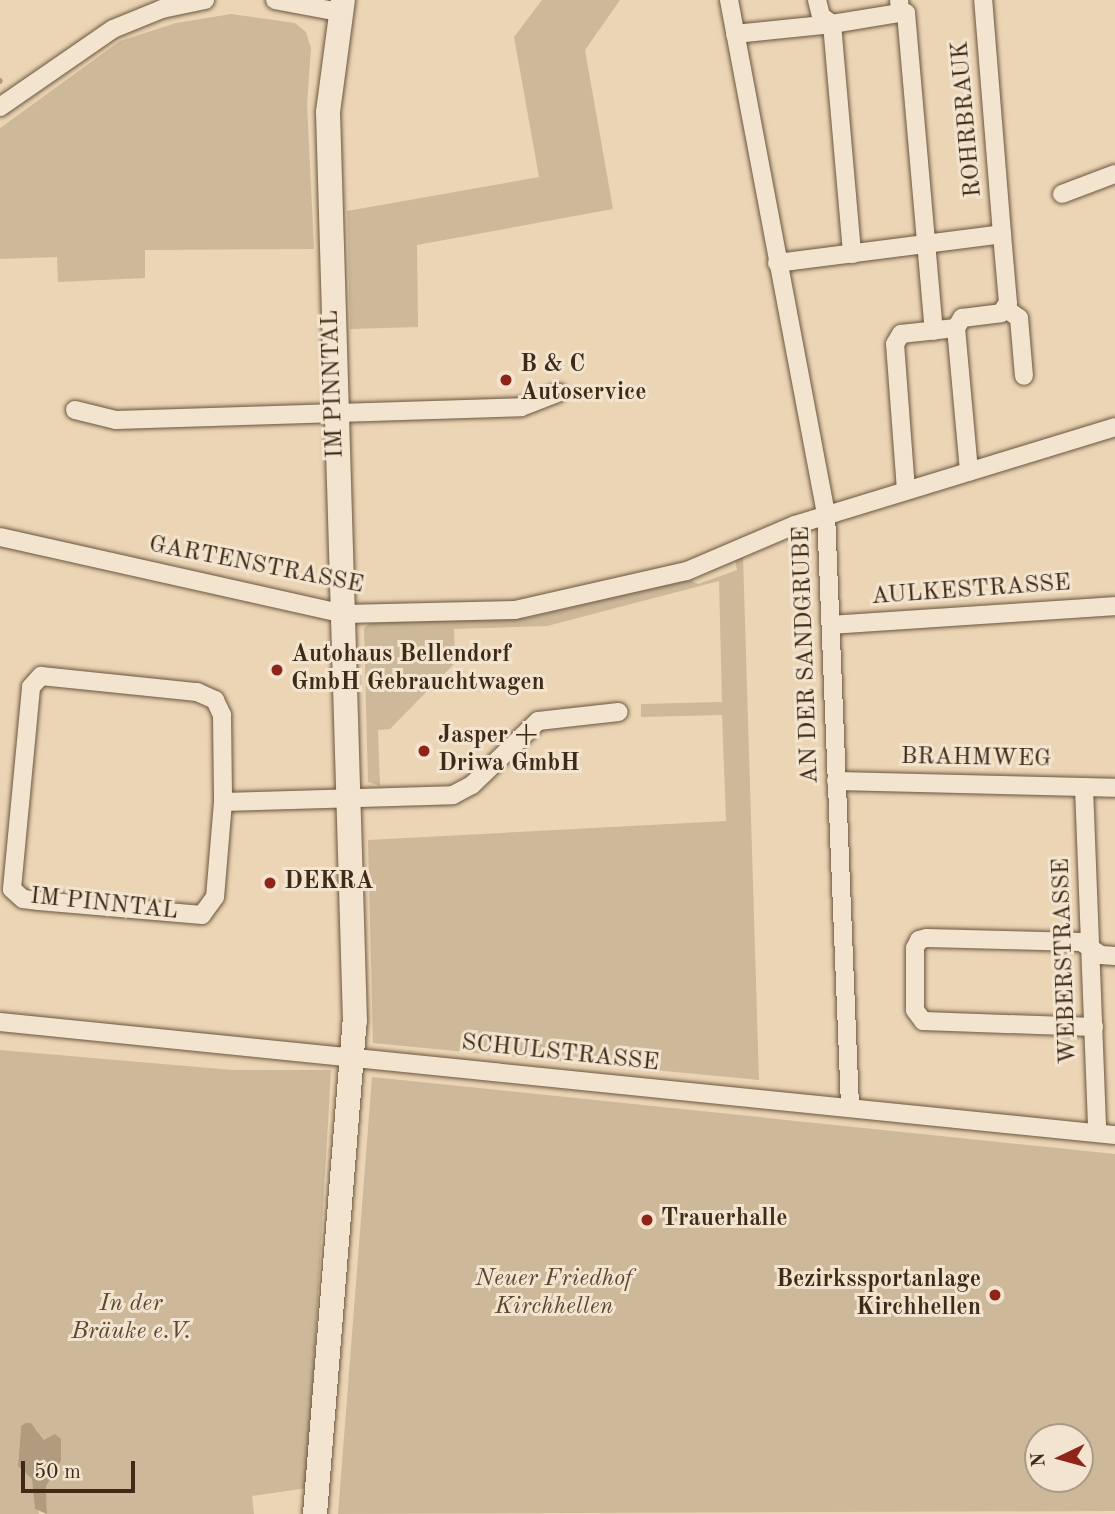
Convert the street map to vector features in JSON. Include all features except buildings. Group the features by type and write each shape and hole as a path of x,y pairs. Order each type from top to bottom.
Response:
{"main road":[{"name":"IM PINNTAL","path":"316,1514 353,1058 350,799 335,413 328,112 341,6"}],"street":[{"path":"0,107 113,29 161,5 205,0"},
{"path":"275,0 341,6"},
{"name":"AN DER SANDGRUBE","path":"729,0 826,514 850,1107"},
{"path":"817,0 821,16 832,24 852,254"},
{"name":"ROHRBRAUK","path":"983,0 1008,303 1005,308"},
{"path":"735,34 832,24 846,18 899,7 906,13 934,331"},
{"path":"1062,194 1115,174"},
{"path":"777,262 912,249 925,242 1002,234"},
{"path":"969,471 956,328 962,318 1001,313 1005,308 1019,318 1024,376"},
{"path":"906,490 895,344 901,334 956,328"},
{"path":"75,410 116,419 521,407 558,393"},
{"name":"GARTENSTRASSE","path":"0,537 344,614 541,606 687,571 826,514 1115,427"},
{"name":"AULKESTRASSE","path":"831,625 1115,606"},
{"name":"IM PINNTAL","path":"41,676 197,692 215,700 222,715 223,802 215,897 202,915 31,900 12,889 31,687 41,676"},
{"path":"223,802 453,795 472,785 538,721 618,712"},
{"name":"BRAHMWEG","path":"836,781 1115,788"},
{"name":"WEBERSTRASSE","path":"1084,786 1097,1133"},
{"path":"1094,1027 930,1022 918,1017 915,1010 915,948 922,938 1081,942 1091,949 1115,956"},
{"name":"SCHULSTRASSE","path":"0,1023 1115,1135"}],"green space":[{"path":"542,0 620,0 585,50 613,209 417,245 418,327 350,329 347,211 539,177 514,37"},
{"path":"231,14 295,23 306,32 311,48 307,104 314,249 145,250 145,278 58,282 57,257 0,259 0,128 120,41 176,23"},
{"path":"743,556 759,1080 373,1043 368,840 726,821 722,715 641,717 641,704 722,702 719,581 547,626 454,629 455,663 390,729 378,730 380,786 368,782 364,628 370,623 526,618 690,580 698,584 737,570 735,559"},
{"name":"In der Bräuke e.V.","path":"0,1050 233,1070 331,1070 307,1488 252,1496 254,1514 47,1514 46,1485 61,1461 61,1440 44,1440 36,1429 21,1426 18,1465 32,1479 39,1514 0,1514"},
{"name":"Neuer Friedhof Kirchhellen","path":"372,1077 1115,1154 1115,1511 338,1514"}],"shaded area":[{"path":"31,1423 44,1440 55,1434 61,1439 61,1461 46,1486 47,1514 35,1509 32,1479 18,1466 21,1426"}],"place":[{"name":"B & C Autoservice","path":"506,380"},
{"name":"Autohaus Bellendorf GmbH Gebrauchtwagen","path":"277,670"},
{"name":"Jasper + Driwa GmbH","path":"424,751"},
{"name":"DEKRA","path":"270,883"},
{"name":"Trauerhalle","path":"647,1220"},
{"name":"Bezirkssportanlage Kirchhellen","path":"995,1295"}]}
